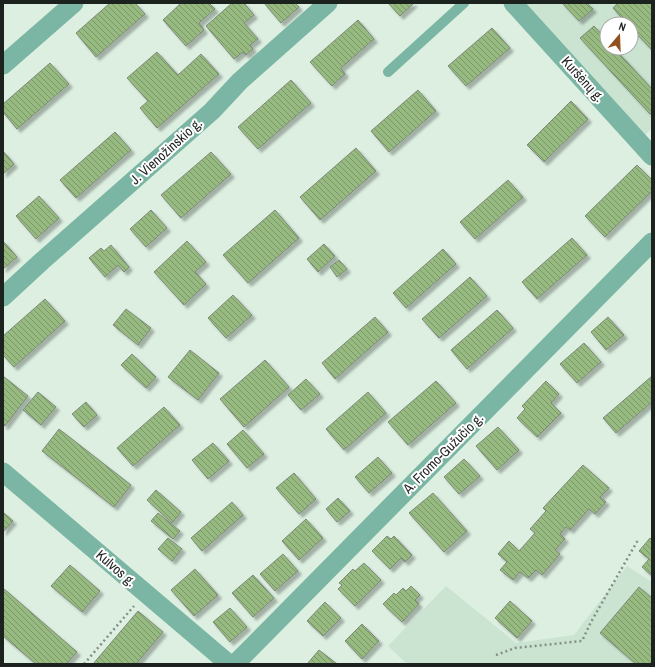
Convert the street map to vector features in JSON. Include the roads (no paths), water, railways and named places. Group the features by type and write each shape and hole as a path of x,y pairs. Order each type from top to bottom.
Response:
{"street":[{"path":"3,65 74,3"},
{"name":"J. Vienožinskio g.","path":"3,297 212,110 240,81 328,3"},
{"name":"Kuršėnų g.","path":"513,3 652,156"},
{"name":"A. Fromo-Gužučio g.","path":"235,664 652,242"},
{"name":"Kulvos g.","path":"3,472 229,664"}],"lane":[{"path":"388,72 464,3"}]}
